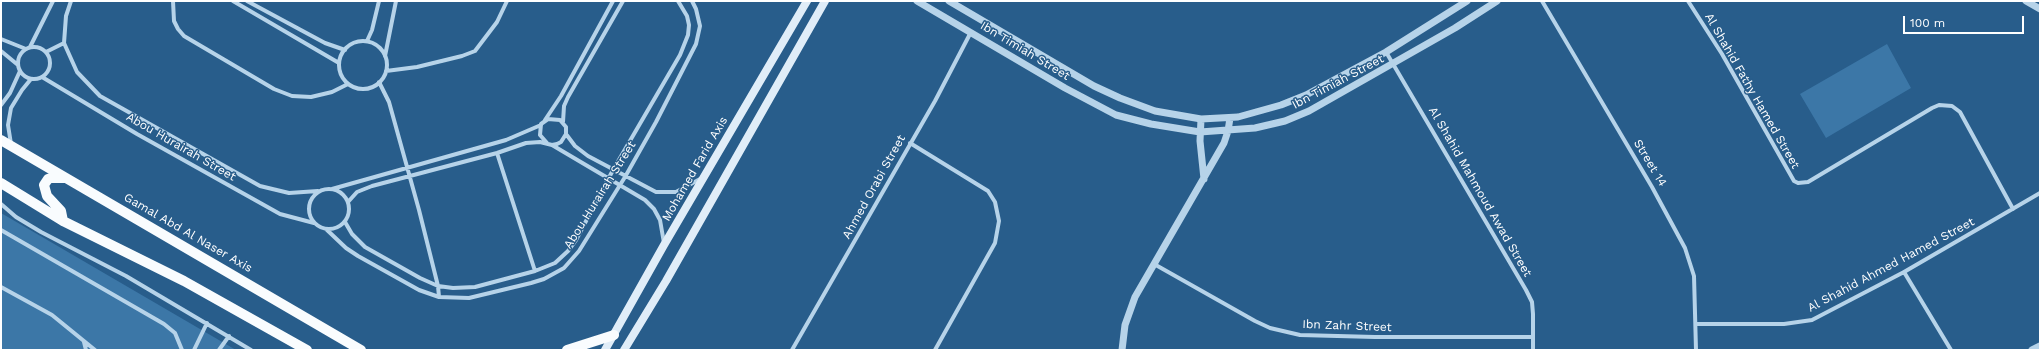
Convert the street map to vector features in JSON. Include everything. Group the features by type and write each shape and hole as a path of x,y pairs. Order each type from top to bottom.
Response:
{"main road":[{"name":"Mohamed Farid Axis","path":"605,350 664,245 807,1"},
{"path":"624,350 666,282 825,1"},
{"name":"Gamal Abd Al Naser Axis","path":"1,140 361,350"},
{"path":"63,221 61,211 47,196 44,185 48,179 66,178"},
{"path":"1,183 63,221 184,281 307,350"},
{"path":"567,350 614,335"}],"street":[{"path":"30,47 53,1"},
{"path":"46,52 64,43 65,22 71,1"},
{"path":"173,1 174,21 184,36 274,89 292,96 311,97 332,92 348,84 364,88 379,82 386,71 385,57 396,1"},
{"path":"233,1 339,63"},
{"path":"247,1 325,44 345,50"},
{"path":"367,41 372,30 379,1"},
{"path":"386,71 418,67 462,56 475,51 496,22 508,1"},
{"path":"547,143 540,135 543,122 561,96 613,1"},
{"path":"623,1 564,106 563,122 566,134 581,151 650,190 662,193 682,190 704,176"},
{"name":"Abou Hurairah Street","path":"345,222 352,234 365,247 420,278 438,286 453,288 475,287 535,271 555,263 568,251 576,240 613,170 653,104 685,45 689,24 687,16 678,1"},
{"name":"Abou Hurairah Street","path":"326,229 346,248 358,256 418,290 439,298 461,299 476,296 538,281 564,268 579,251 625,177 656,122 696,44 700,26 696,9 692,1"},
{"name":"Ibn Timiah Street","path":"917,1 1065,88 1116,114 1151,124 1200,132 1255,128 1285,121 1330,100 1394,64 1497,1"},
{"name":"Ibn Timiah Street","path":"949,1 1094,86 1120,98 1155,111 1201,119 1230,118 1260,111 1306,95 1386,52 1467,1"},
{"name":"Street 14","path":"1542,1 1679,236 1694,276 1696,350"},
{"name":"Al Shahid Fathy Hamed Street","path":"1688,1 1722,54 1794,181 1798,183 1808,182 1932,108 1939,105 1952,106 1960,112 2013,208"},
{"path":"2026,1 2040,9"},
{"name":"Ahmed Orabi Street","path":"792,350 948,79 970,32"},
{"path":"1,39 26,49"},
{"path":"348,84 341,74 339,63 345,50 355,42 367,41 378,46 385,57"},
{"name":"Abou Hurairah Street","path":"64,43 77,72 92,89 109,102 260,186 289,193 318,191"},
{"path":"12,147 8,125 11,108 31,79 42,77 50,68 50,59 46,52 36,46 26,49 19,56 18,65 20,71 31,79"},
{"path":"1,51 18,65"},
{"name":"Al Shahid Mahmoud Awad Street","path":"1386,52 1532,302 1533,350"},
{"path":"1,105 10,93 20,71"},
{"name":"Abou Hurairah Street","path":"42,77 137,134 280,214 314,224"},
{"path":"379,82 389,102 438,286 439,298"},
{"path":"332,189 342,193 348,202 348,216 345,222 336,228 326,229 314,224 308,206 310,200 318,191 332,189 506,140 552,118 563,122"},
{"path":"1122,350 1124,326 1129,311 1154,264 1204,179 1228,131 1230,118"},
{"path":"1201,119 1200,132 1204,179"},
{"path":"552,145 561,142 566,134"},
{"path":"348,202 357,192 364,189 497,153 526,143 547,143 646,200 654,209 661,226 664,245"},
{"path":"910,143 988,191 995,202 999,221 997,236 988,257 935,350"},
{"path":"497,153 535,271"},
{"name":"Al Shahid Ahmed Hamed Street","path":"1696,324 1784,324 1803,322 1821,316 1904,272 2040,193"},
{"path":"1,204 16,217 41,232 126,276 252,350"},
{"path":"1,230 96,283 168,327 177,337 182,350"},
{"name":"Ibn Zahr Street","path":"1154,264 1255,321 1270,328 1300,335 1375,337 1533,337"},
{"path":"1904,272 1951,350"},
{"path":"1,287 52,315 95,350"},
{"path":"194,350 208,323"},
{"path":"219,350 229,336"},
{"path":"84,342 86,350"},
{"path":"2032,350 2040,346"}],"shaded area":[{"path":"1887,44 1911,88 1826,138 1800,94"},
{"path":"1,213 236,350 1,350"}]}
